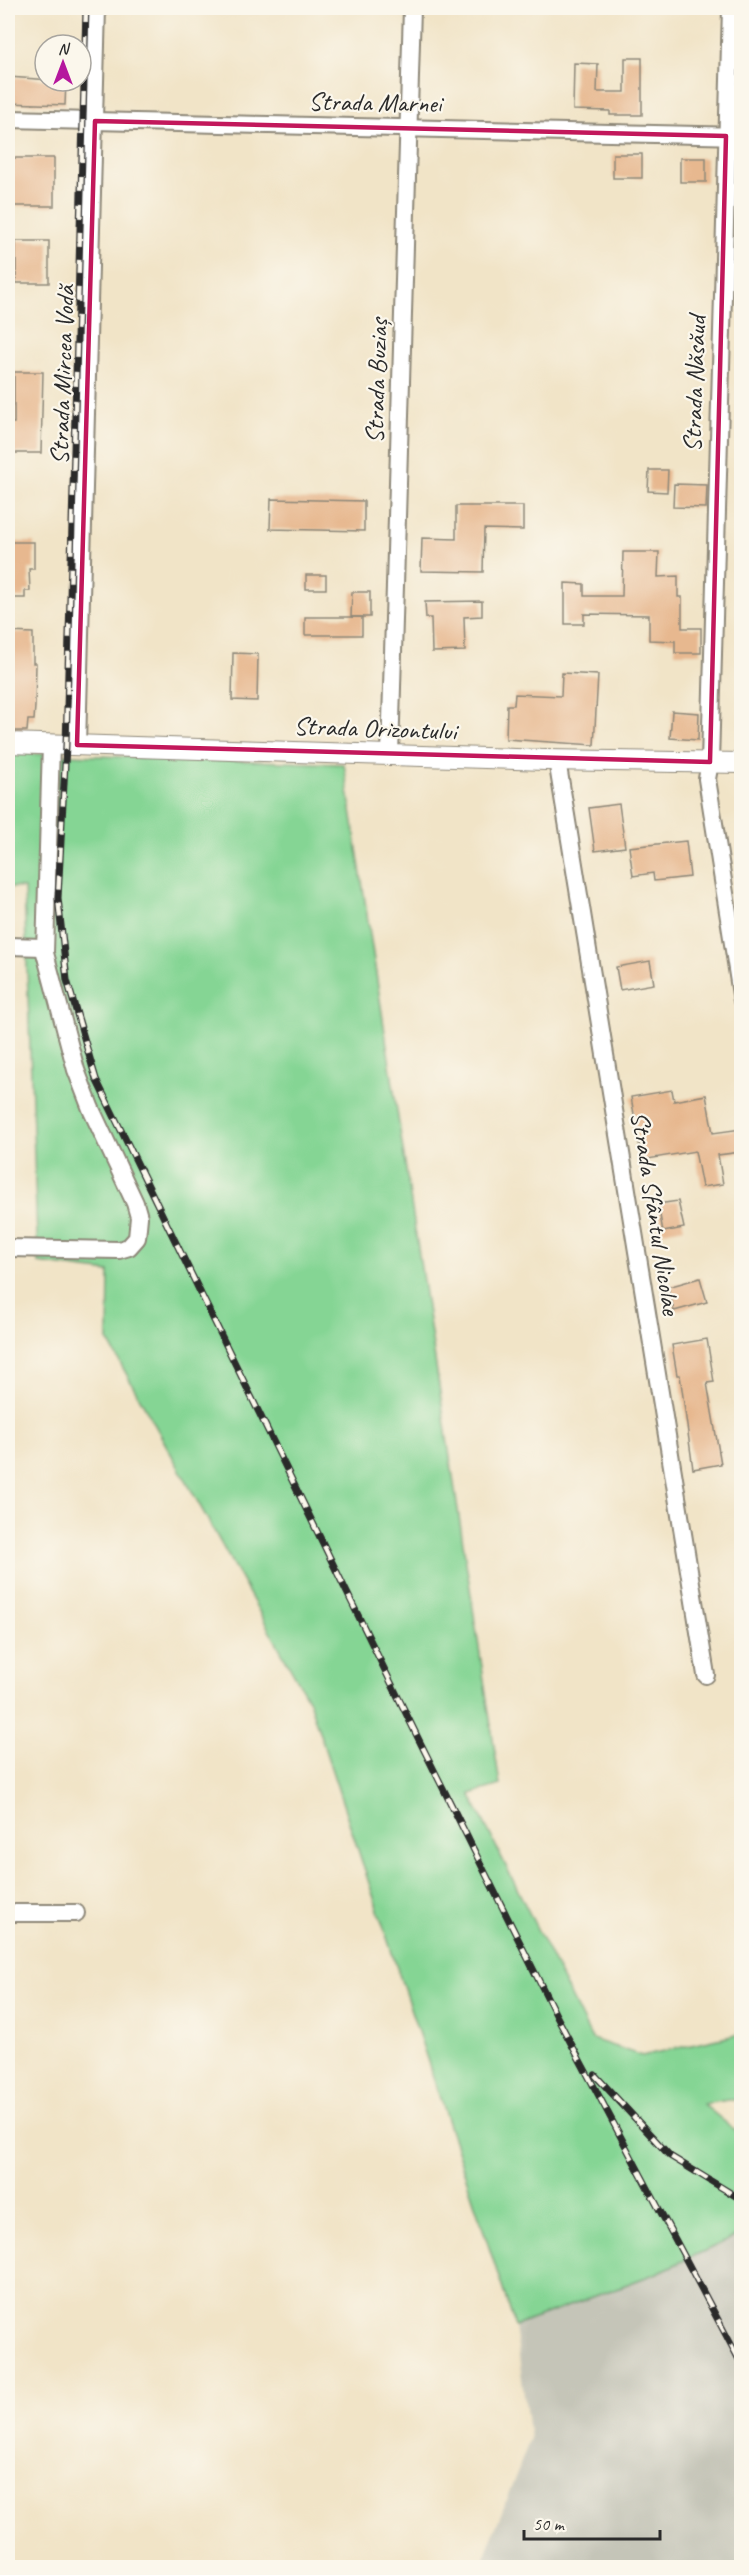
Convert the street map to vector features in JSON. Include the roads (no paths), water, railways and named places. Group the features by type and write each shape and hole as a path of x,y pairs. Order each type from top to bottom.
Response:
{"street":[{"name":"Strada Mircea Vodă","path":"77,745 97,8"},
{"name":"Strada Buziaș","path":"390,755 412,8"},
{"name":"Strada Năsăud","path":"731,8 734,136 710,762 707,779 741,1001"},
{"name":"Strada Marnei","path":"8,118 734,136"},
{"name":"Strada Orizontului","path":"8,743 557,760 741,763"},
{"path":"8,1248 119,1250 129,1247 137,1238 139,1228 135,1203 91,1109 76,1070 49,974 44,946 51,744"},
{"name":"Strada Sfântul Nicolae","path":"557,760 706,1675"},
{"path":"8,946 44,946"},
{"path":"8,1913 76,1913"}],"railway":[{"path":"86,8 66,745 58,898 67,980 96,1079 557,2017 742,2365"},
{"path":"595,2075 670,2156 742,2200"}]}
